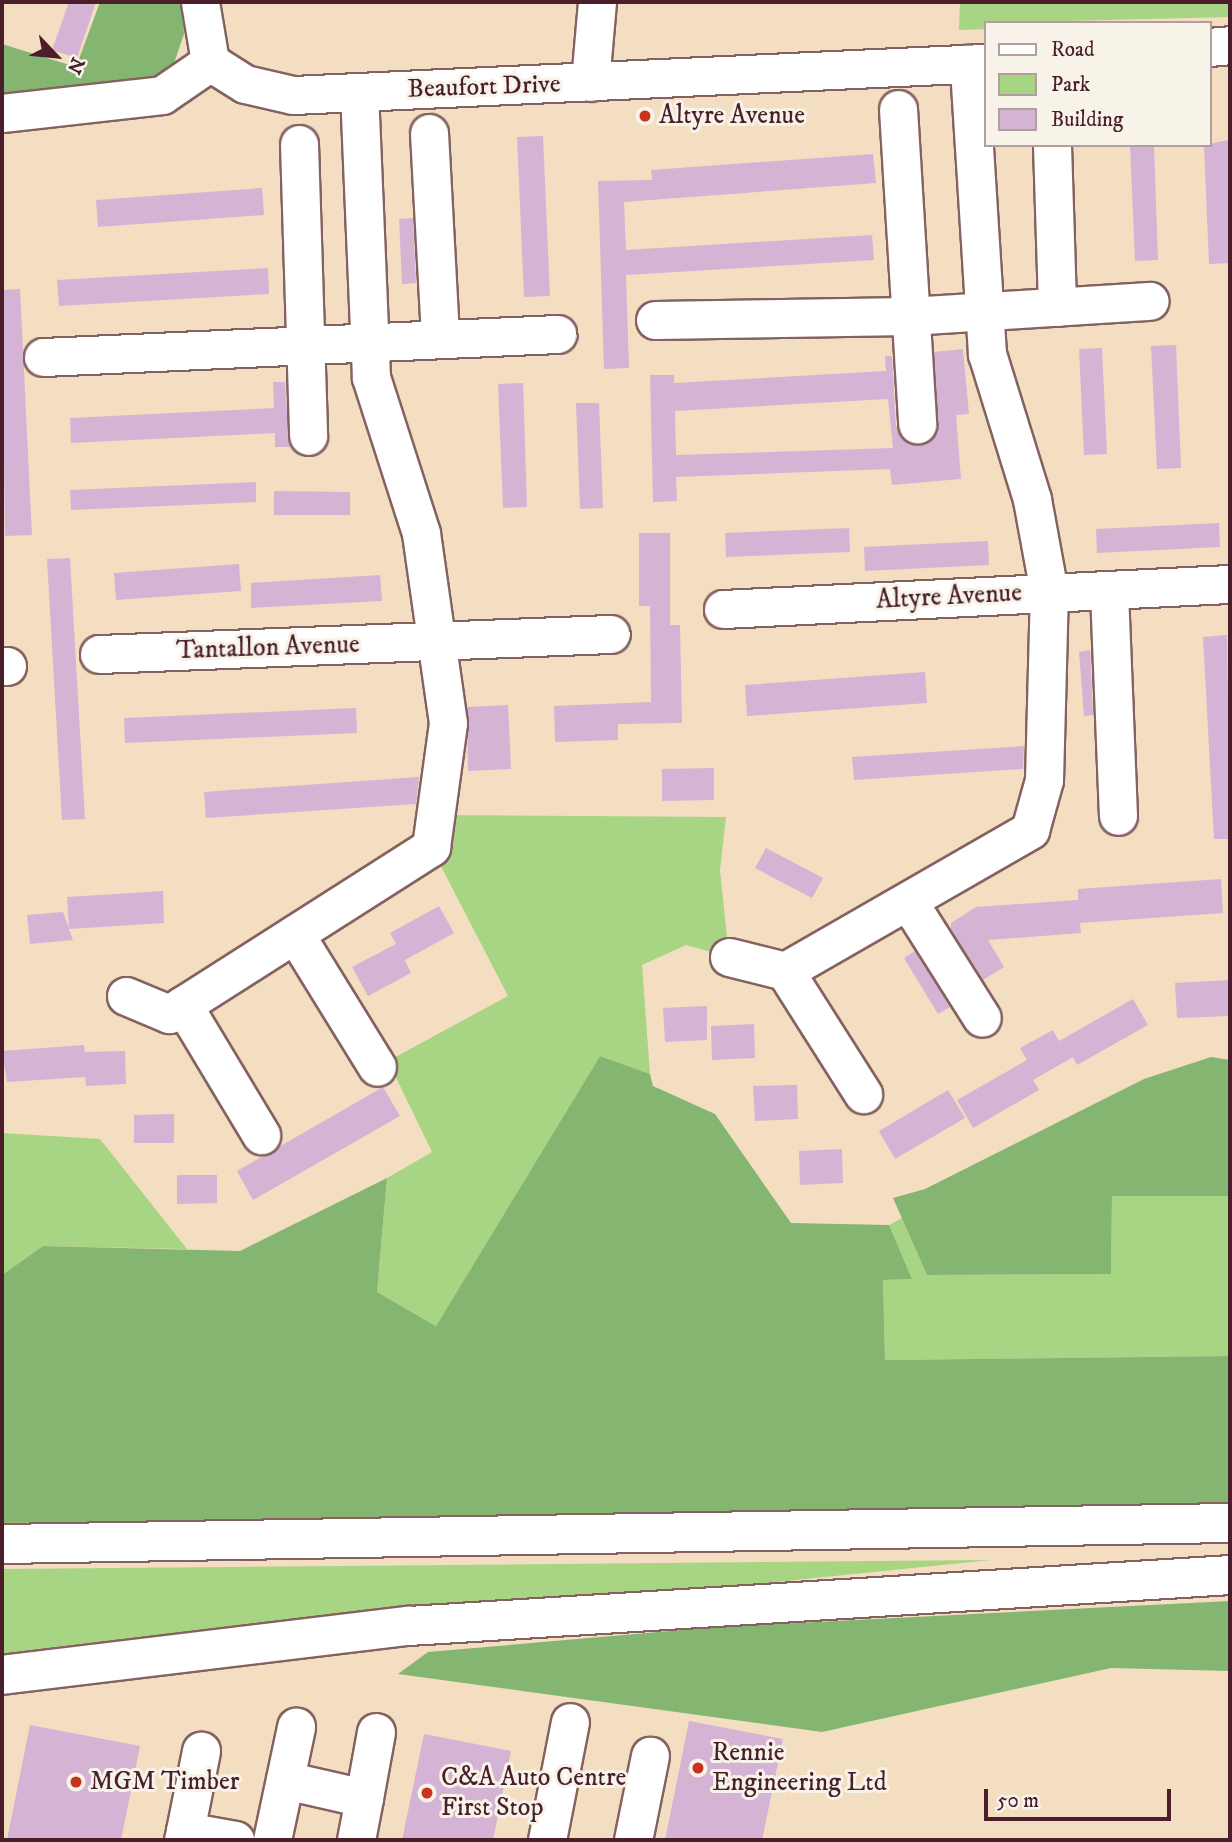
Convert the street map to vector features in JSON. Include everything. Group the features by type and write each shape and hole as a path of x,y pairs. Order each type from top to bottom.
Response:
{"highway":[{"path":"2,1544 1230,1523"},
{"path":"2,1675 409,1626 1230,1575"}],"street":[{"path":"2,113 162,95 210,62 200,2"},
{"path":"590,82 597,2"},
{"path":"1211,47 1230,45"},
{"name":"Beaufort Drive","path":"210,62 245,84 293,95 977,63"},
{"name":"Altyre Avenue","path":"908,901 1030,830 1044,780 1049,592 1032,499 986,354 987,309 977,63"},
{"path":"126,996 169,1014 431,847 448,723 421,533 371,377 359,92"},
{"path":"898,109 917,424"},
{"path":"429,133 440,337"},
{"path":"299,145 302,348 308,436"},
{"path":"1052,147 1057,307"},
{"path":"655,320 909,316 987,309 1150,301"},
{"path":"43,357 302,348 440,337 557,334"},
{"name":"Altyre Avenue","path":"723,609 1049,592 1109,592 1228,584"},
{"path":"1109,592 1118,816"},
{"name":"Tantallon Avenue","path":"99,654 611,634"},
{"path":"785,971 908,901 982,1018"},
{"path":"295,934 377,1067"},
{"path":"729,957 785,971 863,1094"},
{"path":"183,1005 261,1135"},
{"path":"547,1840 570,1722"},
{"path":"272,1840 296,1727"},
{"path":"356,1840 376,1732"},
{"path":"201,1751 184,1836 235,1840"},
{"path":"633,1840 650,1756"},
{"path":"285,1780 364,1798"}],"green space":[{"path":"100,2 182,2 184,34 171,72 147,87 2,103 2,44 76,67"},
{"path":"960,2 1230,2 1230,17 984,21 984,29 959,30"},
{"path":"435,815 726,817 720,870 729,957 686,945 642,965 650,1074 600,1056 436,1326 377,1292 387,1178 432,1152 388,1061 508,996 431,847"},
{"path":"600,1056 650,1074 653,1086 715,1114 791,1223 889,1225 912,1279 883,1280 885,1360 1230,1356 1230,1509 2,1523 2,1275 43,1246 240,1251 387,1178 377,1292 436,1326"},
{"path":"1211,1057 1230,1060 1230,1196 1112,1196 1111,1274 927,1275 893,1198 925,1189 1144,1079"},
{"path":"2,1133 100,1139 187,1249 43,1246 2,1275"},
{"path":"1112,1196 1230,1196 1230,1356 885,1360 883,1280 912,1279 889,1225 902,1218 927,1275 1111,1274"},
{"path":"991,1560 2,1661 2,1569"},
{"path":"1230,1601 1230,1671 1111,1668 822,1732 398,1674 428,1652 716,1627"}],"building":[{"path":"69,2 96,2 77,58 52,50"},
{"path":"543,136 550,296 524,297 517,137"},
{"path":"1228,140 1230,263 1209,264 1204,147 1211,147 1211,144"},
{"path":"1130,147 1154,147 1158,260 1135,261"},
{"path":"873,154 876,183 624,202 626,250 872,235 874,260 626,275 629,368 604,369 598,181 652,180 651,170"},
{"path":"262,188 264,215 98,227 96,200"},
{"path":"413,218 416,283 402,284 399,219"},
{"path":"268,268 269,294 59,306 57,280"},
{"path":"20,289 32,535 5,536 2,290"},
{"path":"1176,345 1181,468 1157,469 1151,346"},
{"path":"1102,348 1107,454 1084,455 1079,349"},
{"path":"963,349 969,414 956,415 961,479 892,485 890,469 676,477 677,501 653,502 650,375 674,375 674,383 886,371 885,356 892,356 896,426 907,442 919,445 935,434 938,423 934,352","holes":["888,399 893,448 676,455 675,411"]},
{"path":"273,382 285,382 290,447 275,447 275,433 71,443 70,418 274,408"},
{"path":"523,383 527,507 503,508 498,384"},
{"path":"576,403 599,403 603,508 580,509"},
{"path":"256,482 256,502 71,510 70,490"},
{"path":"274,491 350,492 350,515 274,515"},
{"path":"1219,523 1220,547 1097,553 1096,529"},
{"path":"849,528 850,552 726,557 725,533"},
{"path":"639,533 670,533 670,625 680,625 682,723 618,724 618,740 555,742 554,706 651,702 650,606 639,606"},
{"path":"988,541 989,565 865,571 864,547"},
{"path":"70,558 85,819 62,820 47,559"},
{"path":"239,564 241,591 116,600 114,573"},
{"path":"380,575 382,601 251,608 251,583"},
{"path":"1227,635 1230,839 1214,839 1203,637"},
{"path":"1090,650 1093,715 1084,716 1079,652"},
{"path":"925,672 927,703 747,716 745,685"},
{"path":"508,705 511,769 468,771 467,707"},
{"path":"356,708 357,733 125,743 124,718"},
{"path":"1024,746 1023,769 854,780 852,757"},
{"path":"714,768 714,800 662,801 662,769"},
{"path":"419,777 416,804 206,818 204,792"},
{"path":"766,848 823,878 812,898 755,868"},
{"path":"1221,879 1223,913 1080,923 1081,933 988,940 1004,967 983,980 951,929 951,923 976,907 1078,900 1078,889"},
{"path":"163,891 164,923 69,929 73,940 30,944 27,915 63,912 69,928 67,897"},
{"path":"439,906 454,933 405,960 400,950 411,973 368,996 352,967 396,944 390,933"},
{"path":"915,951 950,1007 938,1014 904,958"},
{"path":"1230,980 1230,1016 1177,1018 1175,983"},
{"path":"1133,999 1148,1025 1077,1065 1073,1057 1033,1080 1039,1090 973,1128 957,1100 1027,1060 1020,1048 1053,1030 1059,1041"},
{"path":"707,1006 707,1040 665,1042 663,1008"},
{"path":"754,1024 755,1058 712,1060 711,1026"},
{"path":"84,1045 85,1052 125,1051 126,1084 86,1086 85,1077 7,1082 2,1051"},
{"path":"797,1085 798,1119 755,1121 753,1086"},
{"path":"383,1087 400,1116 253,1200 237,1171"},
{"path":"948,1090 965,1118 895,1159 879,1131"},
{"path":"174,1114 174,1143 134,1143 134,1115"},
{"path":"842,1149 843,1183 800,1185 799,1151"},
{"path":"177,1175 217,1175 217,1203 177,1204"},
{"path":"689,1721 783,1739 762,1840 665,1840"},
{"name":"MGM Timber","path":"30,1725 140,1746 121,1840 7,1840"},
{"path":"424,1734 511,1751 493,1840 402,1840"}],"place":[{"name":"Altyre Avenue","path":"645,116"},
{"name":"Rennie Engineering Ltd","path":"698,1768"},
{"name":"MGM Timber","path":"76,1782"},
{"name":"C&A Auto Centre First Stop","path":"427,1793"}]}
